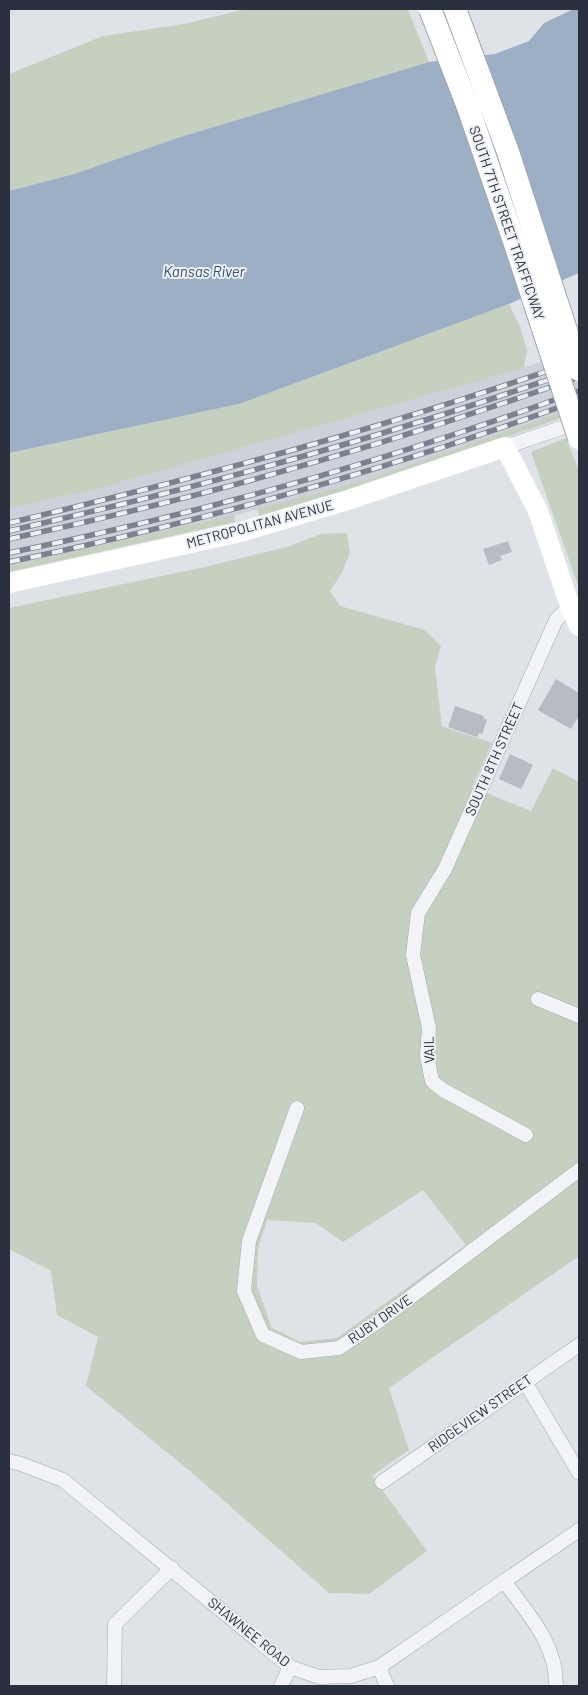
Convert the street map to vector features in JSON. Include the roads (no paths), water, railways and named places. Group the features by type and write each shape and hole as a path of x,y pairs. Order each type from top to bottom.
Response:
{"main road":[{"name":"SOUTH 7TH STREET TRAFFICWAY","path":"430,9 468,107 579,438"},
{"name":"SOUTH 7TH STREET TRAFFICWAY","path":"456,9 508,152 579,370"},
{"name":"METROPOLITAN AVENUE","path":"9,583 241,532 348,500 505,447"},
{"path":"505,447 538,511 570,606 579,626"}],"street":[{"name":"METROPOLITAN AVENUE","path":"505,447 579,422"},
{"name":"SOUTH 8TH STREET","path":"418,913 445,869 556,620 570,606"},
{"name":"VAIL","path":"418,913 413,955 429,1028 428,1056 432,1081 443,1090 526,1135"},
{"path":"538,999 579,1016"},
{"name":"RUBY DRIVE","path":"297,1108 249,1242 244,1291 263,1335 301,1352 340,1348 379,1321 579,1170"},
{"name":"RIDGEVIEW STREET","path":"382,1482 579,1344"},
{"path":"526,1382 579,1473"},
{"name":"SHAWNEE ROAD","path":"9,1461 64,1480 290,1666 319,1677 351,1676 379,1667 579,1530"},
{"path":"114,1686 115,1624 172,1568"},
{"path":"504,1581 543,1636 553,1656 556,1686"},
{"path":"281,1686 290,1666"},
{"path":"379,1667 387,1686"}],"water":[{"name":"Kansas River","path":"574,9 579,9 579,273 509,304 239,404 9,453 9,191 74,174 177,138 429,62 495,54 529,41 544,23"}],"railway":[{"path":"9,523 225,469 296,449 438,407 579,360"},
{"path":"9,531 225,478 368,438 579,369"},
{"path":"9,539 153,506 297,467 439,424 579,377"},
{"path":"9,553 225,502 368,462 579,391"},
{"path":"9,562 153,529 297,492 439,448 579,400"}]}
